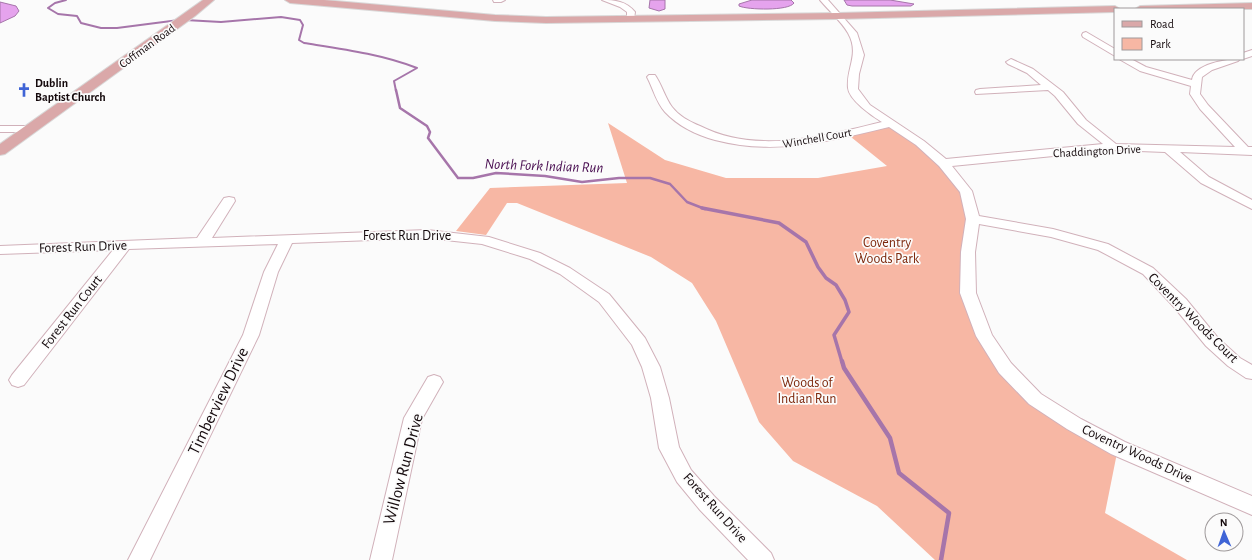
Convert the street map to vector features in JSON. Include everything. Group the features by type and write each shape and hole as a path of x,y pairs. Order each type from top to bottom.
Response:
{"main road":[{"name":"Coffman Road","path":"0,151 209,0"},
{"name":"Coffman Road","path":"194,12 216,0"},
{"path":"290,0 519,19 837,16 1114,9"},
{"path":"305,0 325,4"},
{"path":"1214,8 1244,4 1252,1"},
{"path":"1214,8 1252,6"}],"street":[{"path":"606,0 628,7 631,12 630,19"},
{"name":"Coventry Woods Drive","path":"824,0 853,33 859,55 854,74 853,89 866,107 920,144 943,163 966,191 973,219 968,252 968,293 984,336 1004,368 1035,399 1074,424 1118,448 1252,506"},
{"path":"1086,35 1114,53"},
{"path":"1126,60 1142,69 1196,84"},
{"path":"1232,60 1209,68 1198,76 1195,94 1204,107 1249,151"},
{"path":"1011,62 1030,71 1059,94 1082,122 1113,147"},
{"name":"Winchell Court","path":"652,77 669,109 693,128 728,141 780,146 814,141 889,124"},
{"path":"980,92 1050,87"},
{"path":"0,130 32,128"},
{"name":"Chaddington Drive","path":"943,163 1113,147 1249,151"},
{"path":"1169,148 1205,180 1252,205"},
{"path":"202,242 229,201"},
{"name":"Coventry Woods Court","path":"973,219 1053,233 1102,247 1148,271 1180,303 1212,342 1234,362 1252,373"},
{"name":"Forest Run Drive","path":"0,250 400,234 454,236 484,240 535,256 565,271 604,298 639,342 651,367 660,398 669,448 684,476 707,503 764,560"},
{"name":"Timberview Drive","path":"139,560 251,334 270,272 288,238"},
{"name":"Forest Run Court","path":"18,380 125,245"},
{"name":"Willow Run Drive","path":"381,560 413,418 434,382"}],"green space":[{"name":"Coventry Woods Park","path":"608,123 665,160 726,178 818,178 887,166 846,133 889,124 943,163 966,191 969,258 984,336 1035,399 1118,448 1105,513 1187,560 935,560 877,506 793,461 759,422 716,321 692,283 651,257 517,203 507,203 486,235 456,231 490,188 627,183"}],"shaded area":[{"path":"650,0 665,0 665,9 659,11 649,8"},
{"path":"752,0 791,0 794,3 791,6 777,9 739,6 739,4"},
{"path":"844,0 890,0 914,4 911,6 852,6 847,5"},
{"path":"0,2 16,6 19,11 15,16 0,23"}],"waterway":[{"name":"North Fork Indian Run","path":"66,0 55,3 48,8 58,14 77,16 81,23 101,28 117,28 179,20"},
{"name":"North Fork Indian Run","path":"185,20 221,22 281,17 300,20 303,25 299,40 304,43 390,59 417,68 394,81 396,91"},
{"name":"North Fork Indian Run","path":"396,90 400,108 427,126 430,132 428,138 458,178 473,178 496,173 545,176 582,182 619,178 650,178 670,184 687,202 703,208"},
{"name":"North Fork Indian Run","path":"703,208 779,223 806,242 818,267 826,278 836,285 845,300 849,312 834,335 842,362"},
{"name":"North Fork Indian Run","path":"842,361 844,368 890,438 899,473 949,513 941,560"}],"place":[{"name":"Dublin Baptist Church","path":"24,90"}],"park label":[{"name":"Woods of Indian Run","path":"807,392"}]}
